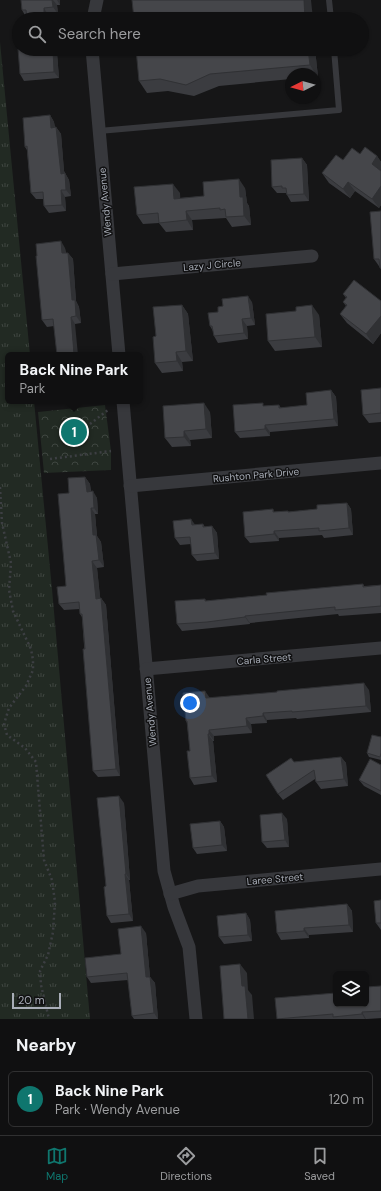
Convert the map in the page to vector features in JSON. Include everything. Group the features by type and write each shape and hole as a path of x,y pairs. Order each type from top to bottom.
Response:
{"street":[{"path":"94,12 97,0"},
{"name":"Wendy Avenue","path":"93,56 119,352"},
{"name":"Lazy J Circle","path":"112,274 312,256"},
{"name":"Wendy Avenue","path":"123,404 164,871 170,894 189,947 196,1019"},
{"name":"Rushton Park Drive","path":"130,486 381,463"},
{"name":"Carla Street","path":"146,669 381,648"},
{"name":"Laree Street","path":"170,894 198,886 381,869"}],"lane":[{"path":"329,0 330,12"},
{"path":"99,131 339,110 335,56"}],"path":[{"path":"90,424 108,410"},
{"path":"50,459 83,453 111,451"},
{"path":"0,487 2,523 11,563 9,590 13,611 31,649 33,660 33,670 26,686 9,708 4,724 7,735 25,748 36,762 44,860 52,880 55,902 53,932 48,955 40,971 41,985 49,1019"}],"green space":[{"path":"0,42 30,352 5,352 5,404 34,404 90,1019 0,1019"},
{"path":"105,405 111,451 111,470 44,473 38,412"}],"building":[{"path":"21,0 52,0 53,7 44,8 44,12 26,12 26,10 22,10"},
{"path":"132,0 304,0 305,12 133,12"},
{"path":"19,56 53,56 54,72 20,74"},
{"path":"137,56 309,56 310,65 210,74 186,85 160,79 139,81"},
{"path":"50,115 51,128 56,127 61,174 65,173 66,190 61,190 62,205 44,206 43,192 31,193 23,118"},
{"path":"365,147 377,156 372,164 381,171 381,186 372,199 348,182 343,189 322,173 336,155 343,160 352,148 360,154"},
{"path":"302,158 304,194 287,195 286,188 282,188 282,186 272,187 271,160"},
{"path":"239,179 240,197 243,197 244,216 226,217 225,209 220,210 220,208 186,211 187,220 159,223 158,213 137,215 134,187 173,184 174,199 204,196 203,182"},
{"path":"381,211 380,268 379,259 374,259 370,212"},
{"path":"61,241 62,253 68,253 72,300 75,300 76,316 71,317 74,352 57,352 53,319 42,320 36,244"},
{"path":"354,280 381,301 381,316 366,334 340,314 347,305 343,302 347,297 343,294"},
{"path":"248,296 251,318 242,319 244,333 214,336 212,326 210,326 208,313 218,312 218,307 223,306 222,299"},
{"path":"182,305 186,351 176,352 177,361 155,363 153,337 156,336 153,307"},
{"path":"312,305 315,337 268,341 266,314 296,311 296,307"},
{"path":"381,388 381,413 363,415 361,390"},
{"path":"331,390 334,419 265,425 265,429 235,432 233,405 263,403 263,406 279,405 279,408 307,405 306,393"},
{"path":"204,403 206,429 184,431 184,437 165,438 163,406"},
{"path":"85,477 87,492 93,491 94,508 91,508 93,535 96,535 99,560 92,561 96,599 101,598 116,769 93,771 83,649 85,649 82,614 80,614 79,602 59,604 57,587 66,586 58,494 69,493 68,478"},
{"path":"347,503 349,528 319,531 319,528 274,531 274,534 245,537 243,512 273,509 273,512 288,512 317,509 317,505"},
{"path":"191,519 192,525 203,524 203,527 212,526 215,553 192,555 190,537 175,538 173,521"},
{"path":"363,584 363,587 381,585 381,606 335,610 335,607 245,616 207,622 177,624 175,601 205,599 205,601 267,595 266,593"},
{"path":"364,683 366,706 263,713 263,716 246,718 247,726 209,730 208,734 212,776 190,778 187,751 190,751 183,693 205,691 206,698"},
{"path":"372,735 381,737 380,757 367,753"},
{"path":"341,757 344,779 316,782 314,770 278,794 266,775 291,758 294,762"},
{"path":"370,759 381,765 381,791 359,780"},
{"path":"119,796 129,914 107,916 104,887 106,886 97,798"},
{"path":"282,813 285,840 262,842 260,815"},
{"path":"220,821 222,845 193,848 190,824"},
{"path":"381,900 381,923 376,923 374,901"},
{"path":"347,904 349,925 304,928 304,931 277,933 275,911"},
{"path":"246,913 248,935 219,937 217,916"},
{"path":"141,926 146,977 150,977 154,1013 132,1016 127,973 87,977 85,958 121,954 118,929"},
{"path":"240,964 242,986 245,986 248,1019 224,1019 220,966"},
{"path":"381,986 381,1011 362,1012 362,1014 333,1017 333,1014 277,1019 275,998 333,993 333,1007 369,1007 369,987"}],"place":[{"name":"Back Nine Park","path":"74,432"}]}
